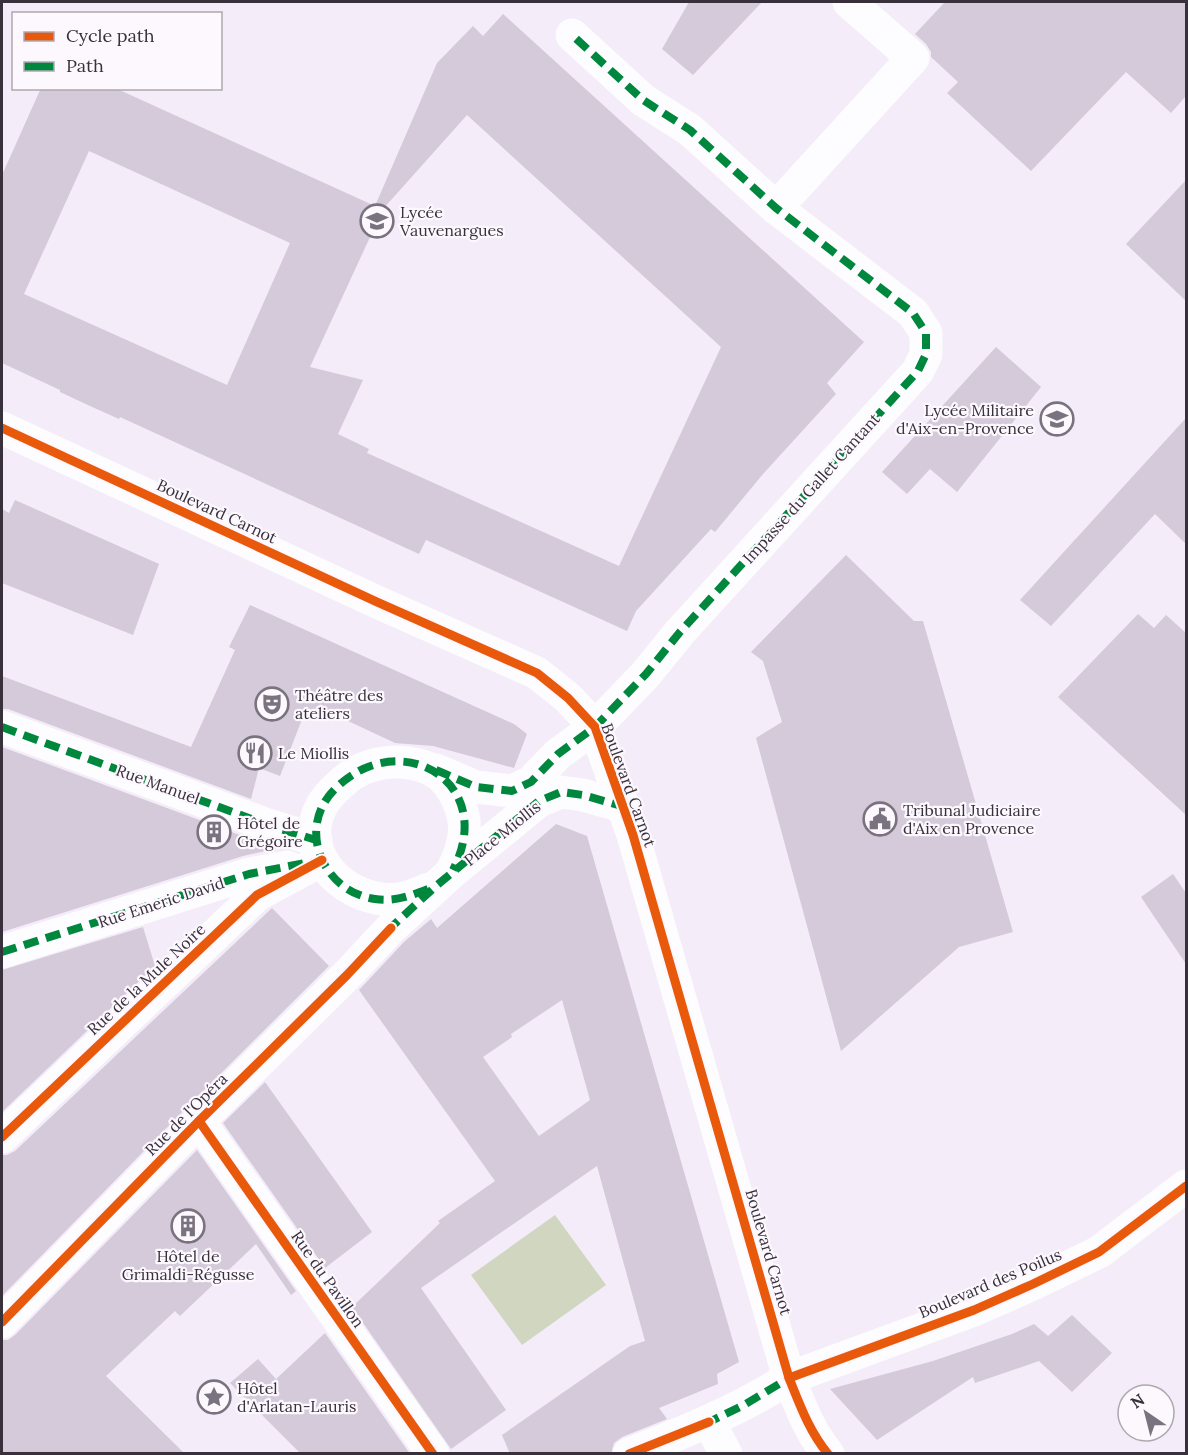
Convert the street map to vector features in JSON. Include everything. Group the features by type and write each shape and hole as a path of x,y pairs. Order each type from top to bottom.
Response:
{"street":[{"path":"776,208 913,58 849,2"},
{"name":"Impasse du Gallet Cantant","path":"572,35 643,100 690,130 776,208 913,313 926,333 926,354 918,371 680,632 646,674 595,727"},
{"name":"Boulevard Carnot","path":"2,428 377,602 537,673 568,698 595,727 625,807 789,1378 804,1417 828,1454"},
{"name":"Rue Manuel","path":"2,727 265,824 319,850"},
{"name":"Place Miollis","path":"436,770 462,806 465,828 462,852 443,880 400,899 374,899 350,890 330,874 319,850 315,823 321,806 351,775 372,765 395,762 419,763 436,770 476,787 512,791 531,782 558,754 595,727"},
{"name":"Place Miollis","path":"391,928 443,880 539,801 561,792 583,795 625,807"},
{"name":"Rue Emeric David","path":"2,952 319,850"},
{"name":"Rue de la Mule Noire","path":"2,1137 257,895 319,850"},
{"name":"Rue de l'Opéra","path":"2,1322 391,928"},
{"name":"Rue du Pavillon","path":"199,1121 433,1454"},
{"name":"Boulevard des Poilus","path":"629,1454 709,1422 744,1405 789,1378 974,1310 1033,1284 1099,1252 1186,1186"},
{"path":"709,1422 726,1454"}],"green space":[{"path":"555,1215 606,1285 522,1345 471,1275"}],"building":[{"path":"689,2 762,2 693,75 662,49"},
{"path":"945,2 1186,2 1186,96 1171,113 1126,72 1031,171 947,93 958,82 931,57 926,44 915,34"},
{"path":"503,14 864,342 827,383 836,394 763,474 715,532 711,529 636,611 627,631 426,540 419,554 120,417 119,419 90,406 2,363 2,175 40,90 119,90 375,206 437,63 473,26 483,36","holes":["467,115 721,347 619,566 367,453 369,449 338,434 363,380 310,367 383,209","89,151 290,243 227,385 24,294"]},
{"path":"1186,180 1186,301 1126,244"},
{"path":"996,347 1041,387 957,492 930,469 907,494 882,472"},
{"path":"1186,418 1186,544 1155,514 1051,626 1020,600"},
{"path":"15,500 159,564 133,635 2,583 2,509 9,513"},
{"name":"Tribunal Judiciaire d'Aix en Provence","path":"846,555 914,621 923,621 1013,932 959,947 841,1051 756,738 782,722 763,661 751,652"},
{"path":"250,605 514,724 527,734 514,768 433,746 395,743 348,721 306,709 280,776 259,768 251,799 8,709 2,709 2,676 191,747 235,650 229,647"},
{"path":"1138,614 1154,628 1166,615 1186,633 1186,815 1058,697"},
{"path":"2,747 279,848 243,856 2,932"},
{"path":"556,824 587,836 739,1362 717,1374 718,1384 659,1408 667,1419 622,1437 614,1443 611,1454 510,1454 502,1435 630,1346 645,1341 597,1166 421,1288 506,1410 451,1449 352,1307 440,1223 438,1221 495,1181 359,990 404,942 431,919 437,928","holes":["562,1000 590,1100 539,1136 483,1057 512,1037 511,1034"]},
{"path":"1173,874 1186,893 1186,964 1141,897"},
{"path":"272,908 329,966 2,1296 2,1155 15,1151"},
{"path":"143,927 155,966 2,1112 2,970"},
{"path":"265,1082 372,1232 325,1268 223,1123"},
{"path":"197,1150 296,1291 291,1295 256,1244 180,1316 175,1311 106,1376 185,1454 2,1454 2,1340 8,1340 15,1335"},
{"path":"1072,1315 1112,1353 1072,1392 1039,1361 975,1383 973,1377 877,1440 830,1389 933,1361 1012,1334 1034,1324 1048,1336"},
{"path":"325,1333 410,1454 301,1454 230,1383 258,1359 276,1379"}],"marked path":[{"path":"436,770 476,787 512,791 531,782 558,754 595,727 646,674 680,632 918,371 926,354 926,333 913,313 776,208 690,130 643,100 572,35"},
{"path":"2,727 265,824 316,840"},
{"path":"428,889 395,899 375,899 357,894 341,884 329,872 321,856 317,840 317,822 323,806 334,790 359,771 386,762 412,763 435,772 452,788 463,811 464,838 453,870"},
{"path":"387,931 436,886 539,801 561,792 583,795 625,807"},
{"path":"2,952 249,874 305,863"},
{"path":"705,1424 744,1405 789,1378"}],"cycle path":[{"path":"2,428 377,602 537,673 568,698 595,727 633,835 789,1378 810,1427 828,1454"},
{"path":"2,1137 257,895 322,860"},
{"path":"2,1322 391,928"},
{"path":"199,1121 433,1454"},
{"path":"789,1378 974,1310 1033,1284 1099,1252 1186,1186"},
{"path":"629,1454 709,1422"}],"place":[{"name":"Lycée Vauvenargues","path":"377,221"},
{"name":"Lycée Militaire d'Aix-en-Provence","path":"1057,419"},
{"name":"Théâtre des ateliers","path":"272,704"},
{"name":"Le Miollis","path":"255,753"},
{"name":"Tribunal Judiciaire d'Aix en Provence","path":"880,819"},
{"name":"Hôtel de Grégoire","path":"214,832"},
{"name":"Hôtel de Grimaldi-Régusse","path":"188,1226"},
{"name":"Hôtel d'Arlatan-Lauris","path":"214,1397"}]}
